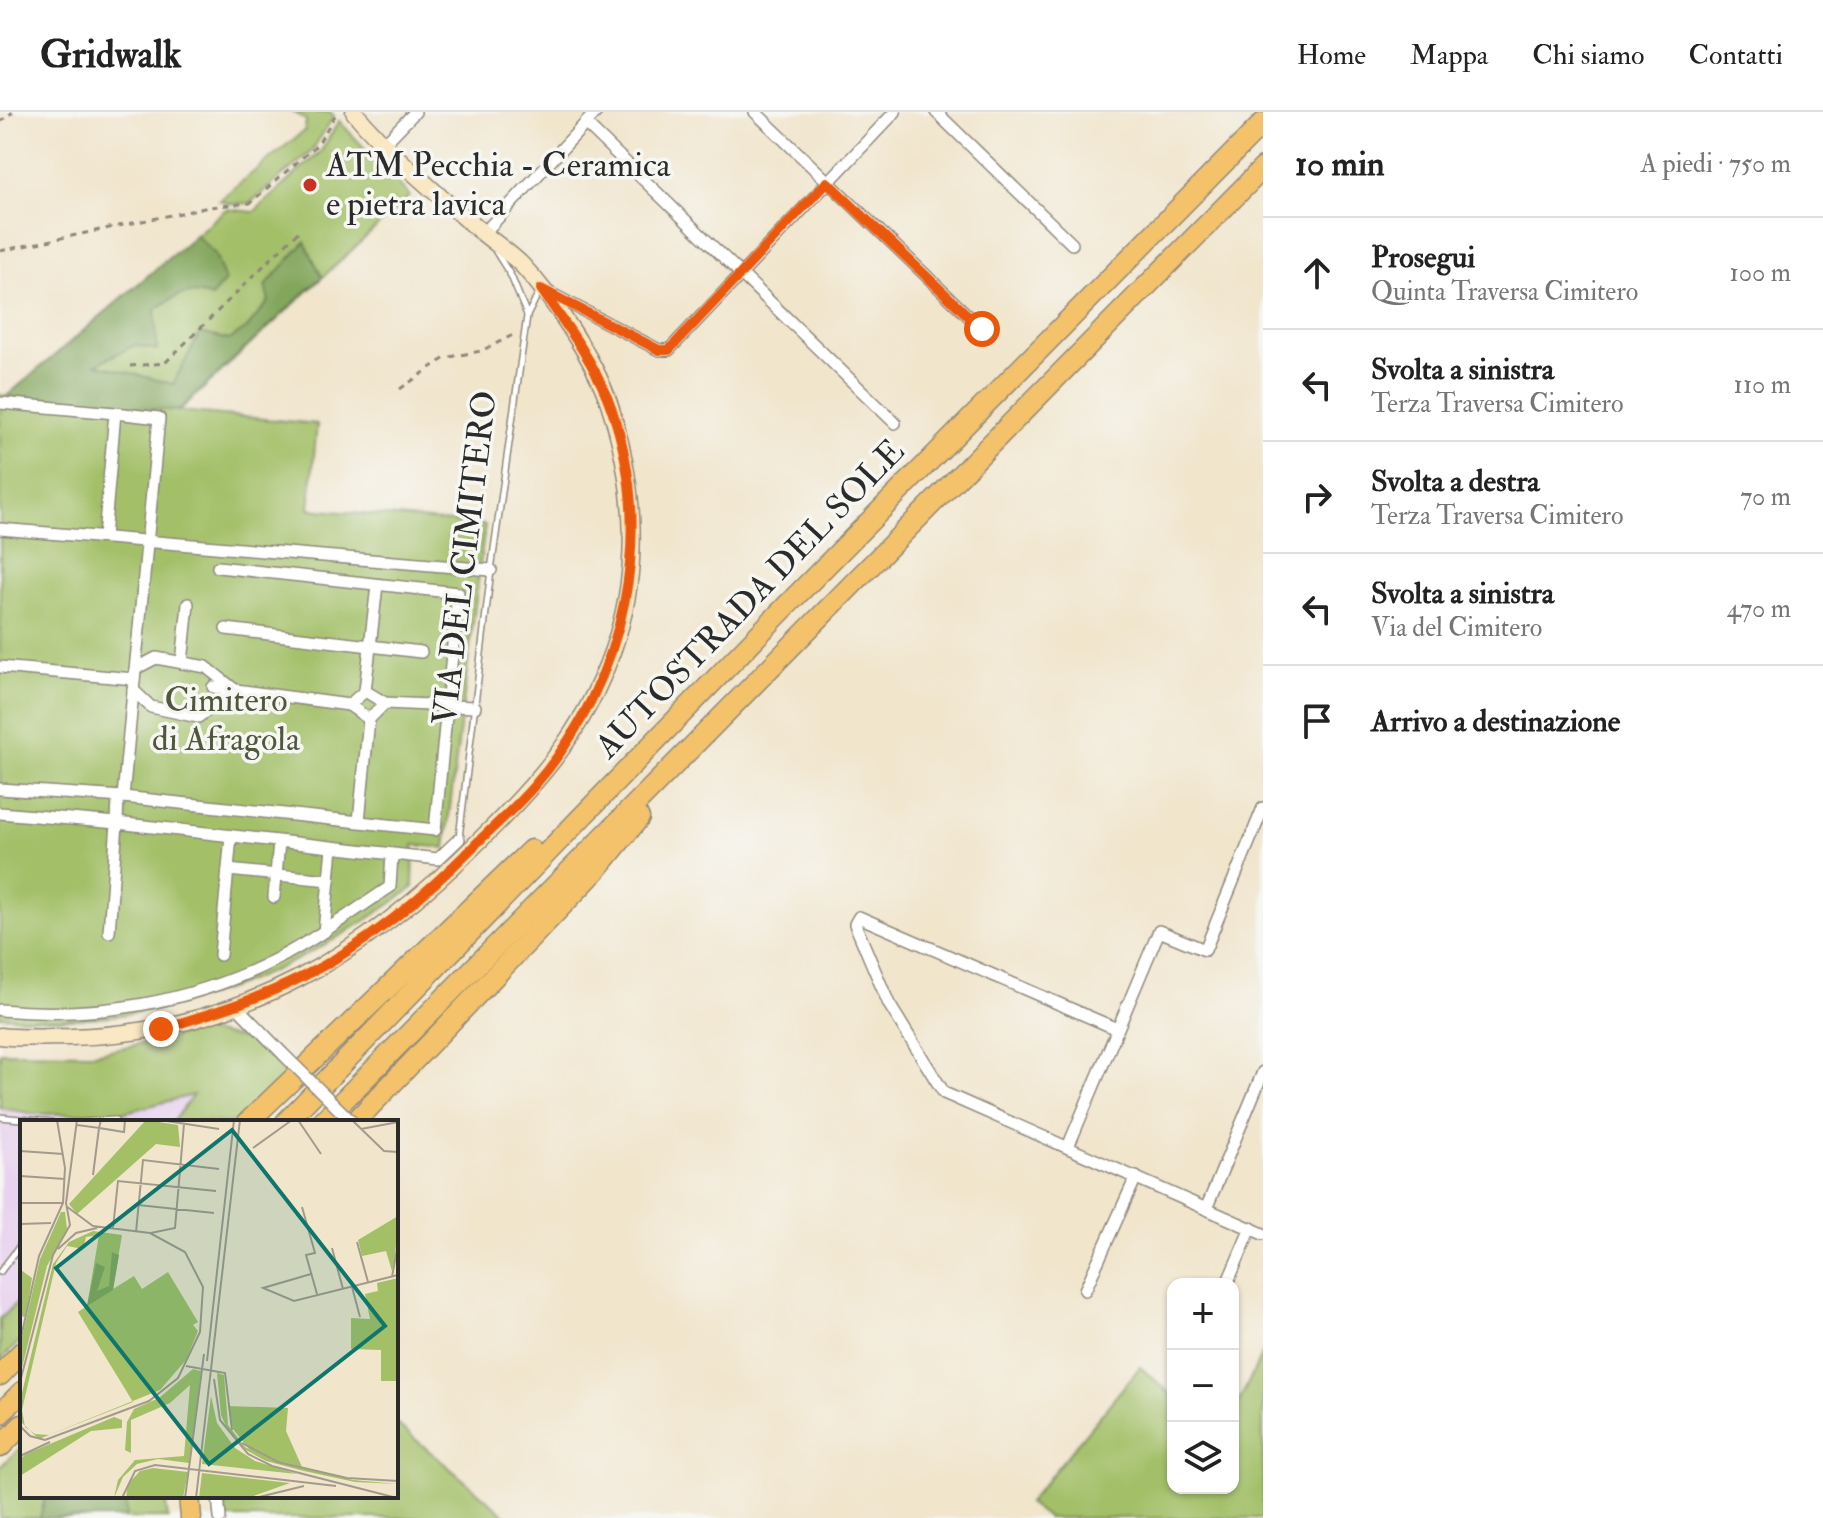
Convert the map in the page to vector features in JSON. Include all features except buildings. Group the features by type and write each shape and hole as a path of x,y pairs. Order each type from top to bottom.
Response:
{"highway":[{"name":"AUTOSTRADA DEL SOLE","path":"288,1120 794,598 1263,123"},
{"name":"AUTOSTRADA DEL SOLE","path":"324,1120 1263,168"},
{"path":"250,1120 794,598"},
{"path":"356,1120 598,868 721,718"},
{"path":"0,1375 20,1354"},
{"path":"0,1414 20,1394"},
{"path":"0,1447 20,1427"},
{"path":"189,1498 191,1518"}],"main road":[{"path":"0,1036 112,1036 161,1029 236,1006 303,977 343,954 379,930 446,874 534,786 587,709 606,670 628,589 632,543 630,491 623,448 608,398 590,359 521,265 384,144 354,112"}],"street":[{"path":"384,144 415,112"},
{"path":"483,234 596,112"},
{"path":"755,112 982,329"},
{"path":"541,289 659,350 669,350 895,112"},
{"path":"936,112 1072,244"},
{"path":"586,124 895,423"},
{"path":"0,403 159,418 117,823 109,932"},
{"path":"104,537 115,413"},
{"path":"0,529 491,570"},
{"path":"0,789 121,797 435,830 458,593 218,567"},
{"path":"349,705 365,691 377,585"},
{"path":"182,663 188,604"},
{"path":"226,629 421,652"},
{"path":"0,667 134,679 156,658 206,667 235,690"},
{"path":"134,679 151,707 198,717 235,690"},
{"path":"213,687 349,705 369,719"},
{"path":"365,691 385,703 475,707"},
{"path":"359,821 369,719 385,703"},
{"path":"1068,1147 1159,931 1205,950 1263,808"},
{"path":"0,813 438,859 459,839"},
{"path":"220,955 231,836"},
{"path":"274,897 279,842"},
{"path":"324,932 332,848"},
{"path":"0,1010 47,1015 128,1008 186,996 237,978 324,932 390,887 392,855"},
{"path":"228,870 329,880"},
{"path":"1117,1029 859,917 855,924 889,1004 944,1093 1257,1231 1230,1278"},
{"path":"236,1006 352,1120"},
{"path":"1206,1209 1263,1072"},
{"path":"1085,1290 1136,1177"},
{"path":"218,1498 220,1518"}],"lane":[{"path":"483,234 511,276 527,316"},
{"name":"VIA DEL CIMITERO","path":"459,839 491,570 525,328 527,316 541,289"},
{"path":"0,1117 31,1120"},
{"path":"0,1272 20,1246"}],"path":[{"path":"0,122 13,112"},
{"path":"0,251 209,207 250,203 311,152 337,112"},
{"path":"130,366 165,363 299,231"},
{"path":"400,389 445,358 481,351 525,328"}],"shaded area":[{"path":"0,1074 195,1095 175,1120 20,1120 20,1300 0,1319"}],"green space":[{"path":"293,112 330,112 334,116 311,152 250,203 232,204 219,200 305,130 306,120"},
{"name":"Cimitero di Afragola","path":"339,121 410,196 179,411 317,424 309,509 485,525 445,848 414,845 413,888 366,920 269,973 167,1007 113,1016 57,1019 0,1016 0,395 7,396 226,209 254,212 321,151"},
{"path":"196,235 215,254 225,281 211,297 188,293 155,310 157,350 135,345 96,364 173,384 200,333 229,340 247,328 269,301 265,286 305,242 322,277 178,411 7,396"},
{"path":"204,1031 257,1042 288,1076 243,1120 174,1120 193,1095 121,1113 35,1114 0,1108 0,1052 95,1053"},
{"path":"20,1300 20,1341 0,1361 0,1319"},
{"path":"1263,1352 1263,1518 1048,1518 1028,1503 1140,1367 1167,1391 1167,1494 1239,1494 1239,1402"},
{"path":"398,1425 509,1518 226,1518 226,1498 398,1498"},
{"path":"20,1448 20,1498 165,1498 168,1518 0,1518 0,1467"},
{"path":"46,1498 125,1498 126,1518 40,1518"}],"place":[{"name":"ATM Pecchia - Ceramica e pietra lavica","path":"310,185"}],"route":[{"path":"161,1029 236,1006 303,977 379,930 455,865 534,786 587,709 606,670 628,589 632,543 630,491 623,448 608,398 590,359 541,289 568,300 659,350 669,350 827,182 982,329"}]}
